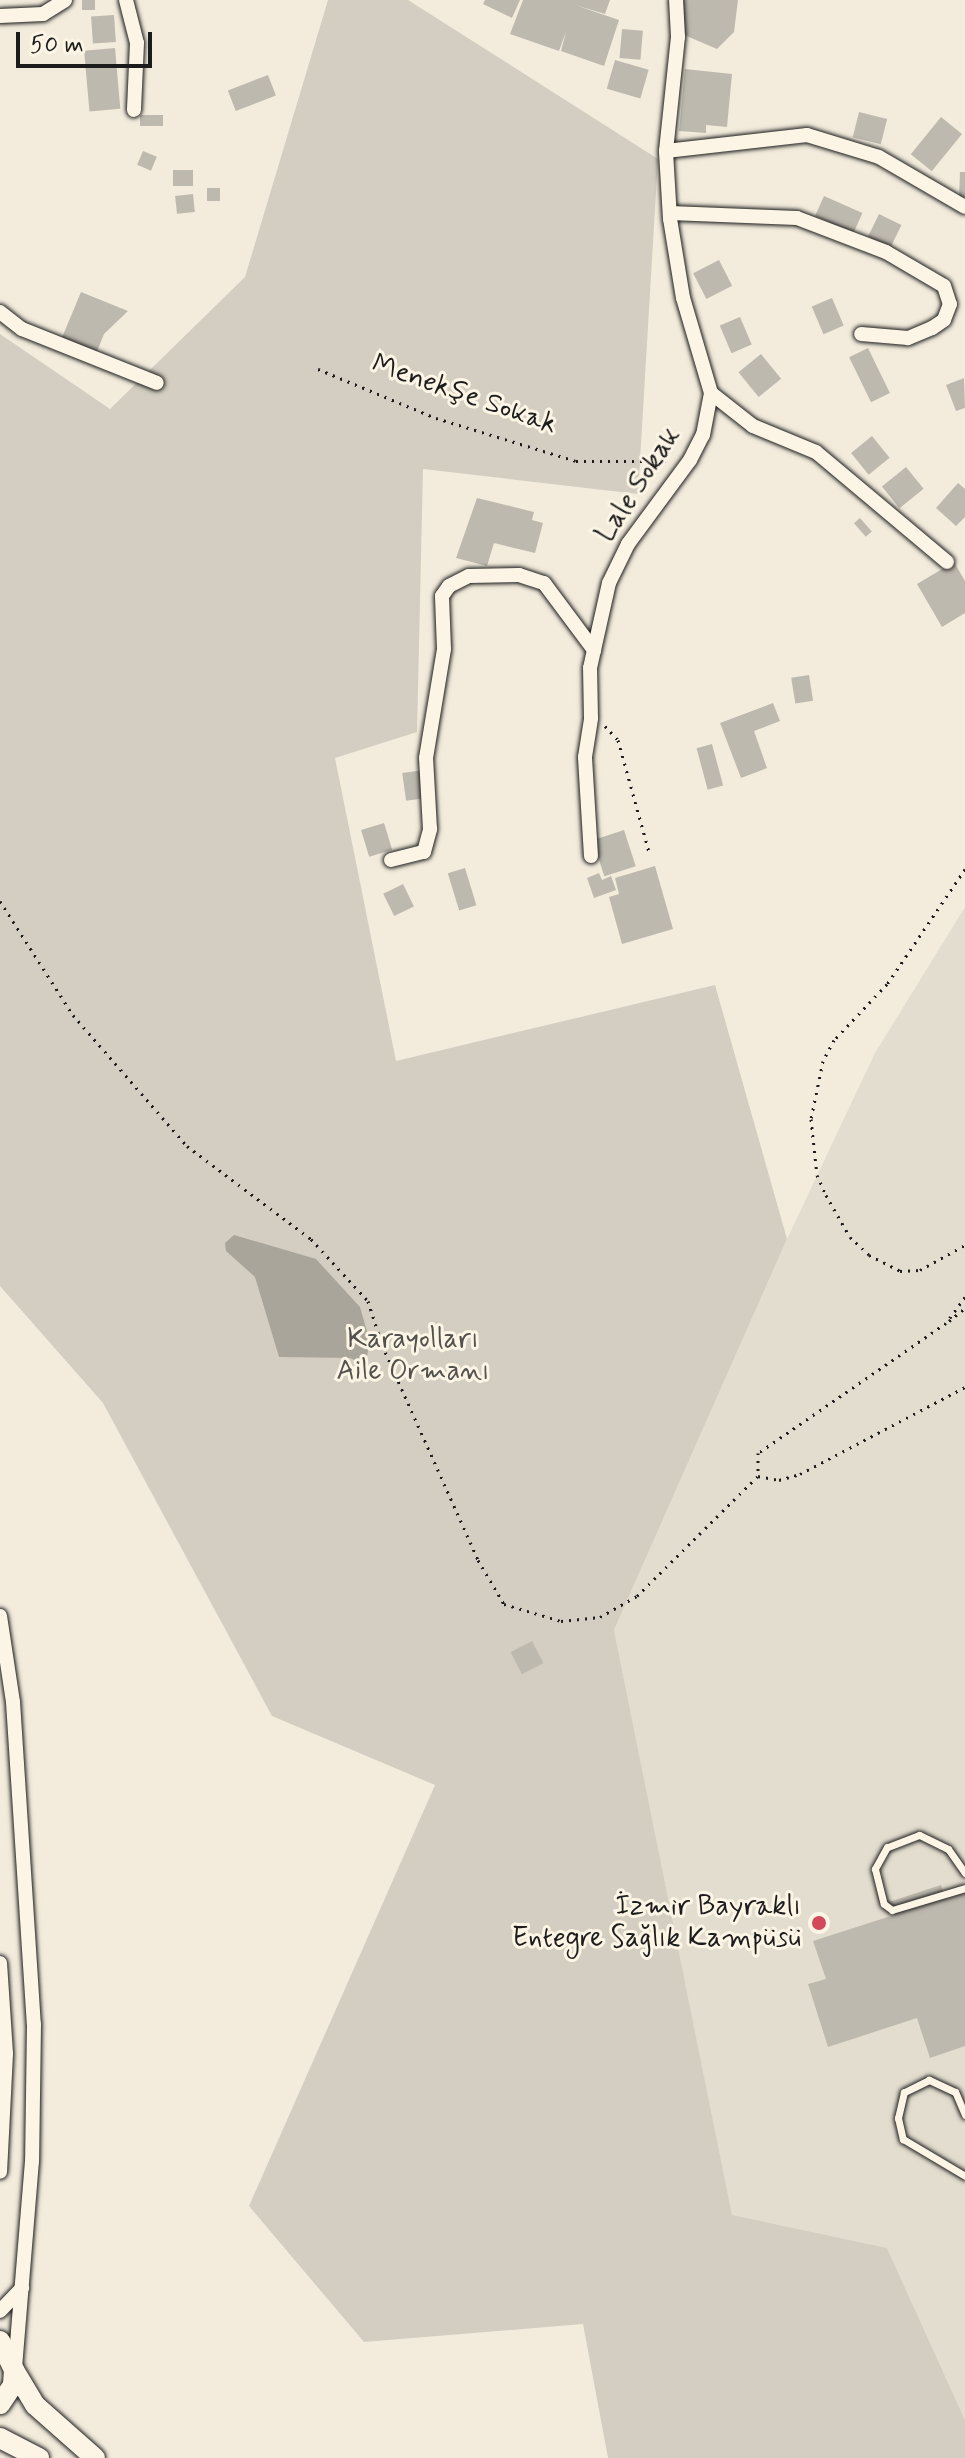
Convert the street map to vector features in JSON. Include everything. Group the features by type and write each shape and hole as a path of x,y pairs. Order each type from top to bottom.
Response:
{"main road":[{"path":"0,2341 35,2405 95,2458"},
{"path":"0,2404 13,2385 14,2370"},
{"path":"0,2438 39,2458"}],"street":[{"path":"0,16 43,14 65,0"},
{"path":"126,0 137,43 134,110"},
{"name":"Lale Sokak","path":"591,856 585,757 591,718 594,650 609,583 628,544 690,460 703,435 711,393 683,298 670,213 666,151 678,37 676,0"},
{"path":"666,151 807,135 879,157 965,207"},
{"path":"670,213 797,218 886,252 944,286 950,304 944,320 932,328 908,338 861,334"},
{"path":"0,312 22,329 157,383"},
{"path":"711,393 753,426 816,452 947,562"},
{"path":"391,860 424,852 430,829 426,758 444,649 442,596 449,586 469,576 519,575 544,583 594,650"},
{"path":"0,1616 13,1702 34,2024 32,2161 14,2370"},
{"path":"0,1963 6,2054 0,2172"},
{"path":"0,2311 22,2288"}],"lane":[{"path":"965,1873 948,1849 919,1835 887,1847 875,1869 884,1904 892,1910 965,1888"},
{"path":"965,2115 955,2092 929,2080 904,2092 898,2118 903,2139 965,2176"}],"path":[{"name":"Menekşe Sokak","path":"318,369 436,418 576,461 690,460"},
{"path":"591,718 618,740 649,852"},
{"path":"964,1245 920,1270 900,1271 869,1255 850,1237 817,1175 811,1119 823,1061 834,1040 887,984 965,869"},
{"path":"0,901 73,1015 187,1146 311,1239 368,1301 382,1345 459,1517 504,1604 561,1621 600,1617 637,1596 758,1476 758,1453 767,1445 965,1308"},
{"path":"946,1323 965,1297"},
{"path":"758,1476 779,1480 800,1474 965,1387"}],"shaded area":[{"name":"İzmir Bayraklı Entegre Sağlık Kampüsü","path":"965,907 965,2420 887,2248 732,2216 614,1630 787,1239 875,1053"},
{"path":"234,1235 316,1259 360,1307 370,1342 365,1365 350,1358 279,1357 255,1277 226,1251 225,1243"}],"green space":[{"name":"Karayolları Aile Ormanı","path":"328,0 408,0 658,159 638,494 423,469 417,732 335,758 396,1061 715,985 787,1239 614,1630 732,2215 887,2248 965,2420 965,2458 608,2458 583,2324 364,2342 249,2206 435,1785 272,1716 103,1403 0,1286 0,334 110,409 245,277"}],"building":[{"path":"82,0 95,0 95,10 82,10"},
{"path":"485,0 520,0 512,18 483,4"},
{"path":"523,0 610,0 605,14 575,5 619,20 604,66 561,51 566,32 559,51 510,34"},
{"path":"678,0 738,0 734,32 717,49 682,34"},
{"path":"114,15 116,42 93,44 91,17"},
{"path":"622,29 643,31 640,60 619,58"},
{"path":"115,48 120,109 89,111 84,51"},
{"path":"615,60 649,70 640,98 607,89"},
{"path":"685,69 732,74 727,127 706,125 706,133 679,131"},
{"path":"268,75 276,96 236,111 228,90"},
{"path":"859,112 887,119 881,144 853,137"},
{"path":"140,115 163,115 163,126 140,126"},
{"path":"941,117 962,134 932,171 911,154"},
{"path":"143,151 157,157 151,171 137,165"},
{"path":"173,170 193,170 193,186 173,186"},
{"path":"960,172 965,172 965,197 959,197"},
{"path":"207,188 220,188 220,201 207,201"},
{"path":"193,194 195,212 177,214 175,196"},
{"path":"824,196 862,213 853,233 815,216"},
{"path":"879,214 901,225 891,247 868,236"},
{"path":"719,260 732,286 706,299 693,273"},
{"path":"81,292 128,311 104,334 96,354 61,340"},
{"path":"832,298 844,326 823,334 812,307"},
{"path":"740,317 752,345 731,353 720,326"},
{"path":"868,348 890,393 871,402 849,357"},
{"path":"761,354 781,379 759,397 738,372"},
{"path":"964,378 965,408 956,411 946,385"},
{"path":"872,436 890,458 869,475 851,453"},
{"path":"906,467 924,489 900,508 882,487"},
{"path":"958,483 965,489 965,517 956,526 936,508"},
{"path":"477,498 534,512 532,520 543,523 535,553 494,543 487,566 456,558"},
{"path":"860,518 872,532 866,537 854,523"},
{"path":"954,562 965,581 965,613 942,627 917,584"},
{"path":"809,675 813,701 795,703 791,678"},
{"path":"773,703 780,721 754,731 767,768 741,778 720,723"},
{"path":"712,744 723,786 708,790 697,748"},
{"path":"424,770 428,798 406,801 402,773"},
{"path":"384,823 392,850 369,857 361,830"},
{"path":"624,830 636,866 604,876 593,840"},
{"path":"655,866 673,929 622,944 609,897 619,894 615,878"},
{"path":"465,868 476,905 459,911 448,873"},
{"path":"599,873 602,880 611,876 616,890 594,898 587,878"},
{"path":"403,884 414,906 394,916 383,894"},
{"path":"532,1641 543,1663 522,1674 511,1652"},
{"path":"941,1885 946,1899 965,1893 965,2046 930,2058 917,2018 828,2047 808,1984 826,1979 813,1941 894,1915 889,1902"}],"place":[{"name":"İzmir Bayraklı Entegre Sağlık Kampüsü","path":"819,1923"}]}
